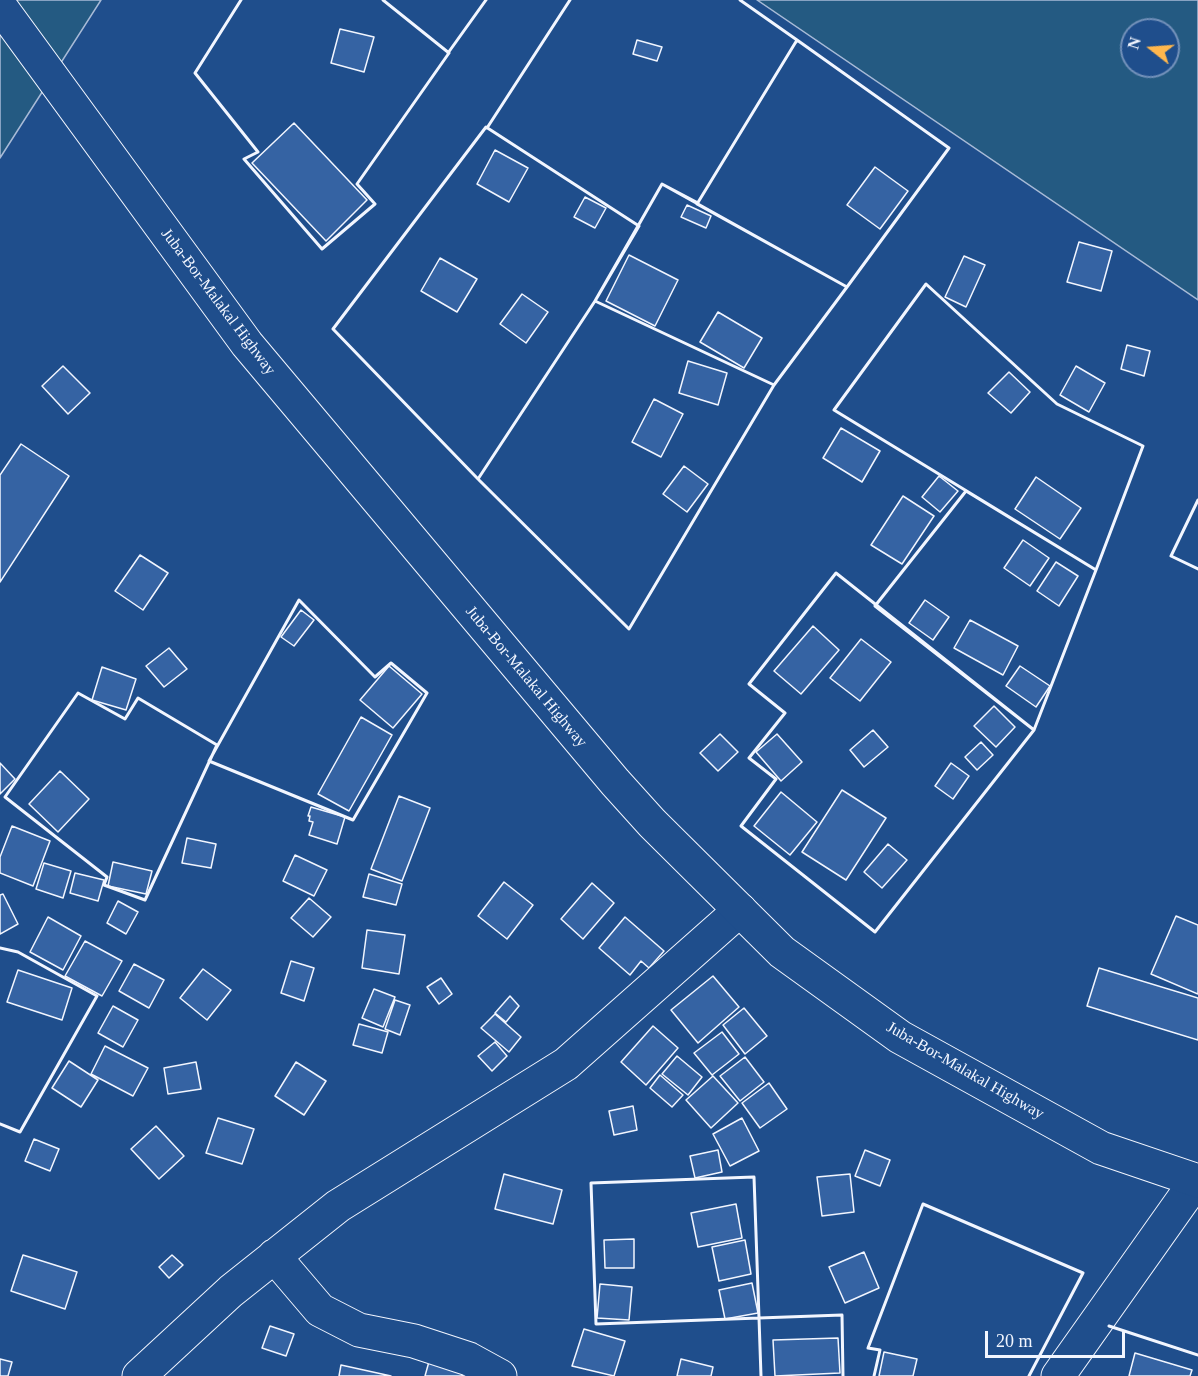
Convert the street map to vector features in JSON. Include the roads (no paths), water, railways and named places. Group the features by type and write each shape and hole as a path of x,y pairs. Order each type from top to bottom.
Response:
{"main road":[{"name":"Juba-Bor-Malakal Highway","path":"0,6 247,344 615,782 652,823 782,952 900,1037 1101,1148 1197,1181"},
{"path":"139,1376 231,1291 338,1206 566,1064 740,910"},
{"path":"1058,1376 1197,1181"},
{"path":"274,1256 320,1310 358,1330 414,1341 469,1359 500,1376"}]}
